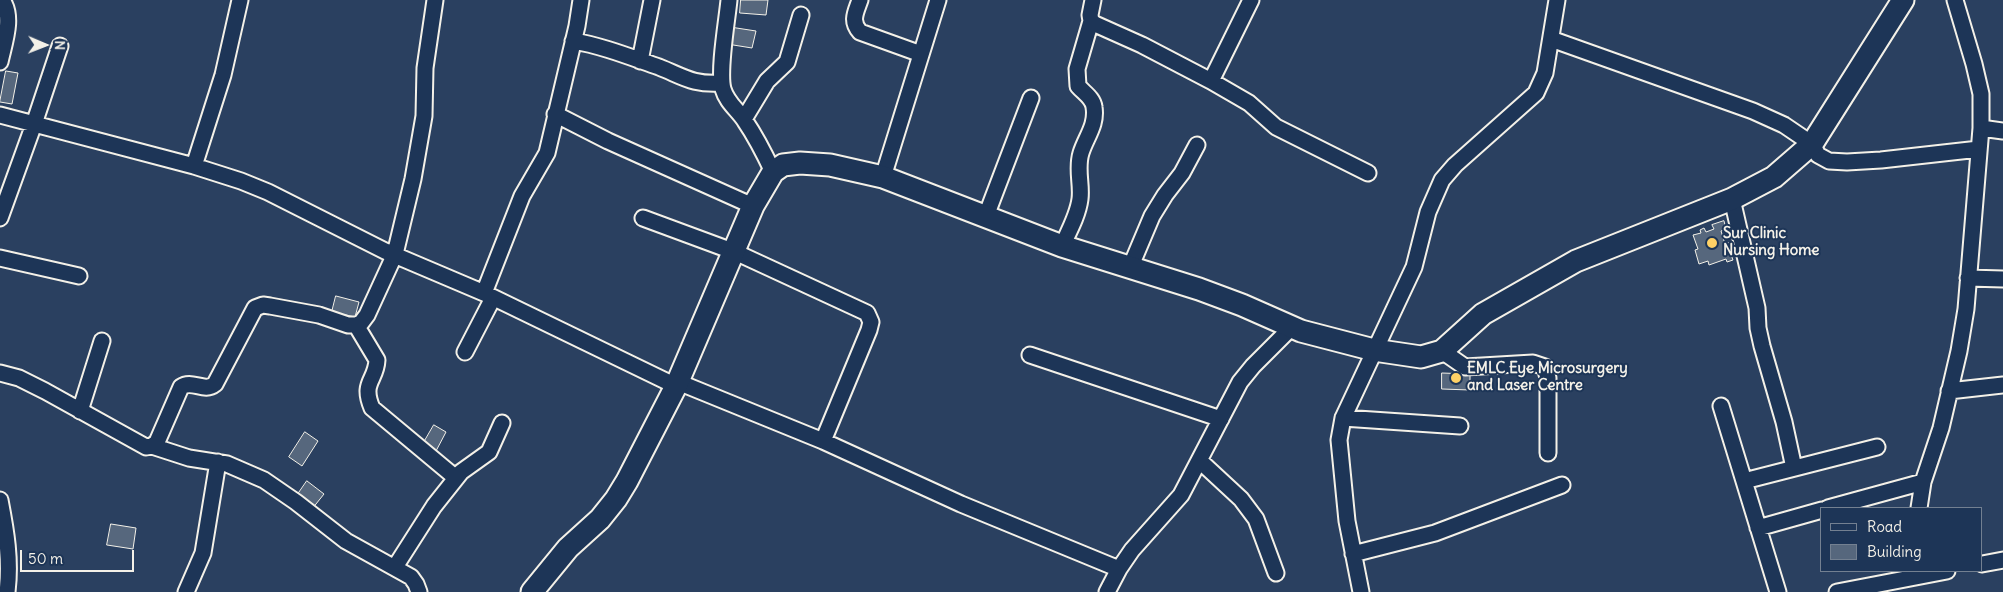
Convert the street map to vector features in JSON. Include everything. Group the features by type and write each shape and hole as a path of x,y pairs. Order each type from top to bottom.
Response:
{"main road":[{"path":"532,592 568,548 600,519 616,499 677,384 735,252 753,206 773,172 783,165 800,163 830,165 883,177 1062,246 1199,289 1242,305 1291,328 1374,350 1421,357 1442,351 1482,314 1576,261 1732,199 1774,177 1812,144 1903,0"}],"street":[{"path":"0,62 8,17 7,9 2,0"},
{"path":"194,166 223,74 240,0"},
{"path":"152,446 157,442 181,387 190,384 205,388 215,384 255,308 263,305 313,314 348,325 362,323 395,254 413,179 424,116 425,68 436,0"},
{"path":"465,352 488,296 522,196 547,152 581,0"},
{"path":"640,61 652,0"},
{"path":"729,0 722,82 726,97 744,119 758,141 773,172"},
{"path":"860,0 853,18 855,26 860,32 921,54"},
{"path":"883,177 938,0"},
{"path":"1062,246 1078,208 1081,152 1094,123 1094,104 1091,98 1078,86 1077,78 1077,69 1091,21 1090,15 1093,0"},
{"path":"1211,81 1251,0"},
{"path":"1361,592 1353,554 1339,440 1343,418 1414,267 1428,212 1442,180 1455,165 1536,93 1545,73 1557,0"},
{"path":"1919,507 1924,482 1941,428 1966,309 1981,128 1981,94 1955,0"},
{"path":"744,119 767,81 786,62 801,15"},
{"path":"1091,21 1211,81 1249,103 1276,127 1368,173"},
{"path":"1551,39 1753,111 1784,125 1812,144 1818,155 1829,161 1847,162 1979,149"},
{"path":"573,41 596,45 674,73 689,81 708,84 722,82"},
{"path":"0,218 60,46"},
{"path":"986,216 1031,98"},
{"path":"555,114 608,141 753,206"},
{"path":"0,115 194,166 268,192 335,227 677,384 823,441 961,504 1118,569"},
{"path":"1981,128 2003,130"},
{"path":"1130,268 1152,216 1182,173 1197,144"},
{"path":"1732,199 1757,308 1758,328 1794,468"},
{"path":"643,218 735,252 861,309 870,317 868,330 823,441"},
{"path":"0,258 79,276"},
{"path":"1968,278 2003,279"},
{"path":"356,325 378,360 367,391 372,408 456,478"},
{"path":"1107,592 1118,569 1143,537 1181,495 1240,382 1291,328"},
{"path":"80,411 102,341"},
{"path":"1442,351 1465,367 1533,363 1544,367 1548,378 1548,453"},
{"path":"1030,355 1221,419"},
{"path":"0,373 19,378 146,447 152,446 189,458 218,462 264,480 346,541 411,577 419,592"},
{"path":"1949,391 2003,385"},
{"path":"1721,406 1778,592"},
{"path":"1343,418 1460,426"},
{"path":"395,567 434,506 456,478 461,472 489,452 502,423"},
{"path":"1744,481 1878,447"},
{"path":"1200,461 1241,499 1256,520 1276,573"},
{"path":"186,592 202,553 218,462"},
{"path":"1832,507 1924,482"},
{"path":"1353,554 1435,533 1562,485"},
{"path":"0,500 8,545 9,571 7,592"},
{"path":"1758,528 1820,511"},
{"path":"1983,564 2003,560"},
{"path":"1837,592 1921,573 1934,572"}],"building":[{"path":"741,0 768,0 766,15 740,13"},
{"path":"730,27 756,31 752,48 727,44"},
{"path":"6,71 18,73 12,104 0,102"},
{"path":"1724,221 1726,229 1721,231 1725,244 1734,241 1737,250 1730,252 1733,260 1727,262 1726,259 1709,265 1708,261 1699,264 1695,250 1698,249 1693,235 1701,233 1700,230 1704,228 1706,232 1714,229 1712,225"},
{"path":"336,296 359,302 355,317 332,312"},
{"path":"1442,373 1470,374 1470,390 1442,389"},
{"path":"434,425 446,432 436,451 423,444"},
{"path":"305,432 318,441 302,466 289,457"},
{"path":"307,481 324,494 312,509 296,497"},
{"path":"111,524 136,528 133,549 107,545"}],"place":[{"name":"Sur Clinic Nursing Home","path":"1712,243"},
{"name":"EMLC Eye Microsurgery and Laser Centre","path":"1456,378"}]}
